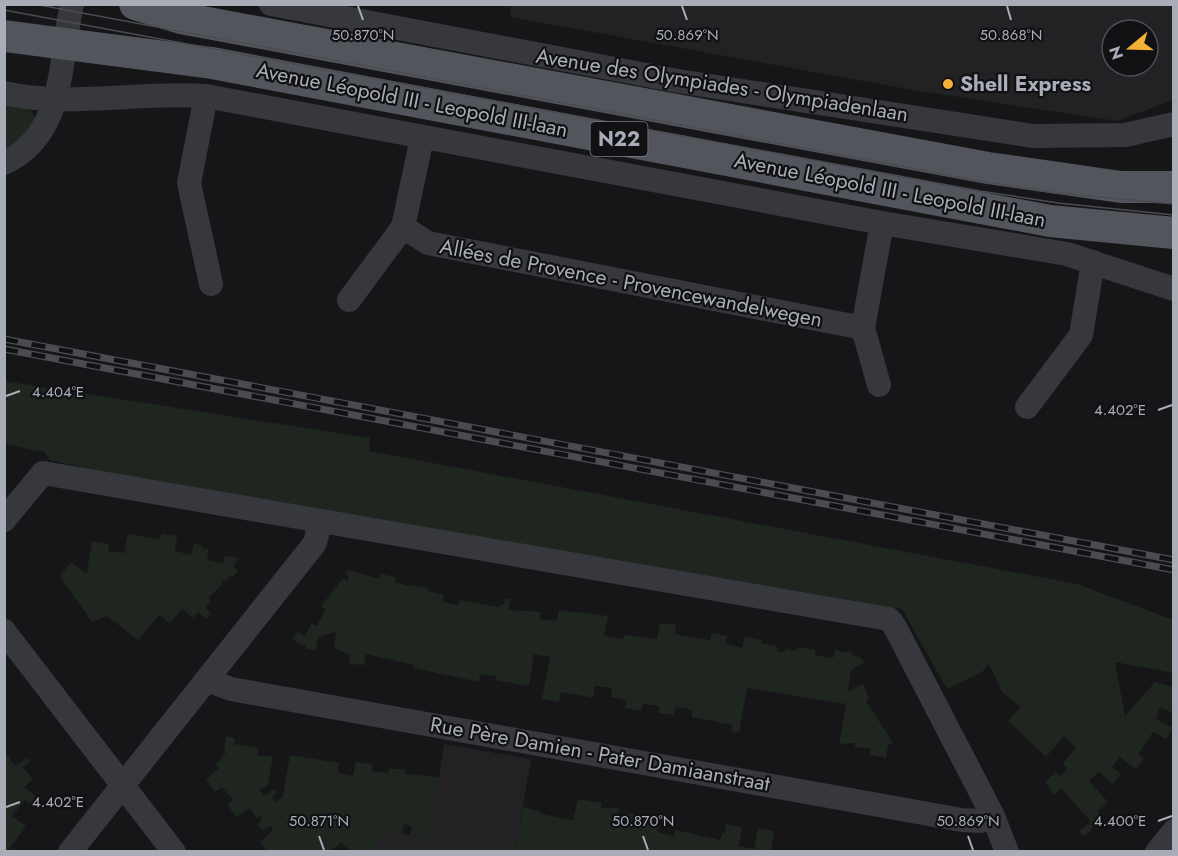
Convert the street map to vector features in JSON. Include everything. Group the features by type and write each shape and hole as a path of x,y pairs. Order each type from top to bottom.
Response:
{"main road":[{"name":"Avenue Léopold III - Leopold III-laan","path":"135,4 181,18 998,169 1121,186 1173,187"},
{"name":"Avenue Léopold III - Leopold III-laan","path":"4,36 224,65 1050,221 1173,233"}],"street":[{"path":"4,163 29,148 45,126 56,99 72,4"},
{"path":"231,27 267,4"},
{"name":"Avenue des Olympiades - Olympiadenlaan","path":"271,4 678,81 1033,136 1125,135 1173,124"},
{"path":"4,93 32,99 166,93 206,96 882,223 1067,254 1173,289"},
{"path":"206,96 189,183 211,284"},
{"path":"349,300 403,227 423,138"},
{"path":"879,386 863,328 882,223"},
{"name":"Allées de Provence - Provencewandelwegen","path":"403,227 428,243 863,328"},
{"path":"1027,407 1081,335 1093,262"},
{"path":"4,520 43,473 889,619 993,816 1007,852"},
{"path":"70,852 315,543 320,522"},
{"path":"4,631 174,852"},
{"name":"Rue Père Damien - Pater Damiaanstraat","path":"207,680 231,688 962,820 980,821 993,816"},
{"path":"1156,852 1173,831"}],"shaded area":[{"path":"511,4 1173,5 1173,100 1117,121 913,90 510,17"},
{"path":"4,97 30,110 35,121 25,135 4,151"},
{"path":"4,381 370,438 369,451 1077,584 1173,620 1173,673 1115,662 1125,716 1155,682 1173,687 1173,713 1160,707 1156,719 1173,728 1166,739 1153,732 1138,754 1144,758 1136,770 1120,757 1112,767 1121,774 1112,784 1099,771 1089,781 1108,802 1098,811 1103,818 1084,837 1079,831 1091,822 1061,788 1054,796 1046,782 1055,772 1061,776 1067,769 1063,763 1076,748 1064,736 1046,757 1008,721 1021,707 1002,692 989,664 982,672 947,689 902,609 98,471 50,460 45,452 5,444"},
{"path":"128,534 160,539 162,534 177,536 175,551 191,555 194,544 202,545 202,548 209,549 207,560 223,563 225,556 239,558 233,566 238,571 233,577 230,575 226,581 223,580 220,587 208,598 211,600 205,608 211,613 206,619 198,612 193,618 182,609 170,623 159,615 138,640 107,616 92,622 60,576 71,562 87,574 92,541 109,544 108,551 124,553"},
{"path":"348,570 379,579 380,574 396,577 395,582 412,587 412,585 428,588 428,591 444,595 443,602 458,605 460,600 498,607 504,604 505,599 510,599 509,610 541,612 540,619 557,621 559,610 608,616 604,636 623,639 624,635 657,639 660,623 676,625 675,634 710,640 712,633 727,636 726,644 742,648 745,637 777,646 777,651 785,652 786,649 796,651 797,647 815,650 815,655 833,658 835,650 853,653 853,656 860,657 864,663 851,670 848,691 863,684 869,699 866,701 893,743 888,745 886,758 870,755 871,749 855,747 855,743 839,744 846,704 747,688 739,732 731,731 732,725 692,717 692,710 676,707 674,715 658,713 659,706 643,704 641,711 625,708 626,700 611,697 612,688 595,686 593,698 561,692 559,702 542,699 550,657 534,654 529,686 496,680 497,676 480,674 479,682 414,668 414,665 366,654 364,665 349,664 350,655 334,648 336,632 318,637 316,650 305,648 306,645 303,646 292,639 298,632 305,636 311,624 317,626 325,610 321,606 343,578 347,581 349,577 345,574"},
{"path":"226,736 235,738 234,744 258,748 257,756 273,756 268,785 259,790 264,796 273,789 277,792 272,798 276,802 283,796 290,755 339,763 338,773 353,776 356,762 373,765 372,771 388,773 389,768 405,770 405,774 439,777 429,840 410,835 412,826 404,824 402,833 382,828 375,851 351,851 341,843 330,851 267,851 260,842 273,830 271,826 262,830 257,824 262,819 260,816 257,818 250,808 237,817 227,805 233,800 222,787 215,792 206,779 219,768 216,765 226,752 224,749"},
{"path":"444,744 531,759 516,847 518,851 375,852 382,828 429,840"},
{"path":"5,752 15,766 27,758 30,762 23,767 33,780 24,787 37,797 43,794 32,805 25,800 12,816 26,826 7,852 4,850"},
{"path":"578,799 602,803 601,808 619,808 618,816 626,818 627,813 660,819 657,832 674,836 675,830 720,840 722,833 725,833 726,824 742,827 739,846 754,849 758,828 774,831 771,851 518,851 516,848 523,807 540,811 540,814 573,820"}],"tram line":[{"path":"34,4 980,181 1057,193 1174,204"},
{"path":"4,10 980,191 1058,203 1174,215"}],"railway":[{"path":"4,339 1174,560"},
{"path":"4,349 1174,570"}],"place":[{"name":"Shell Express","path":"948,84"}]}
